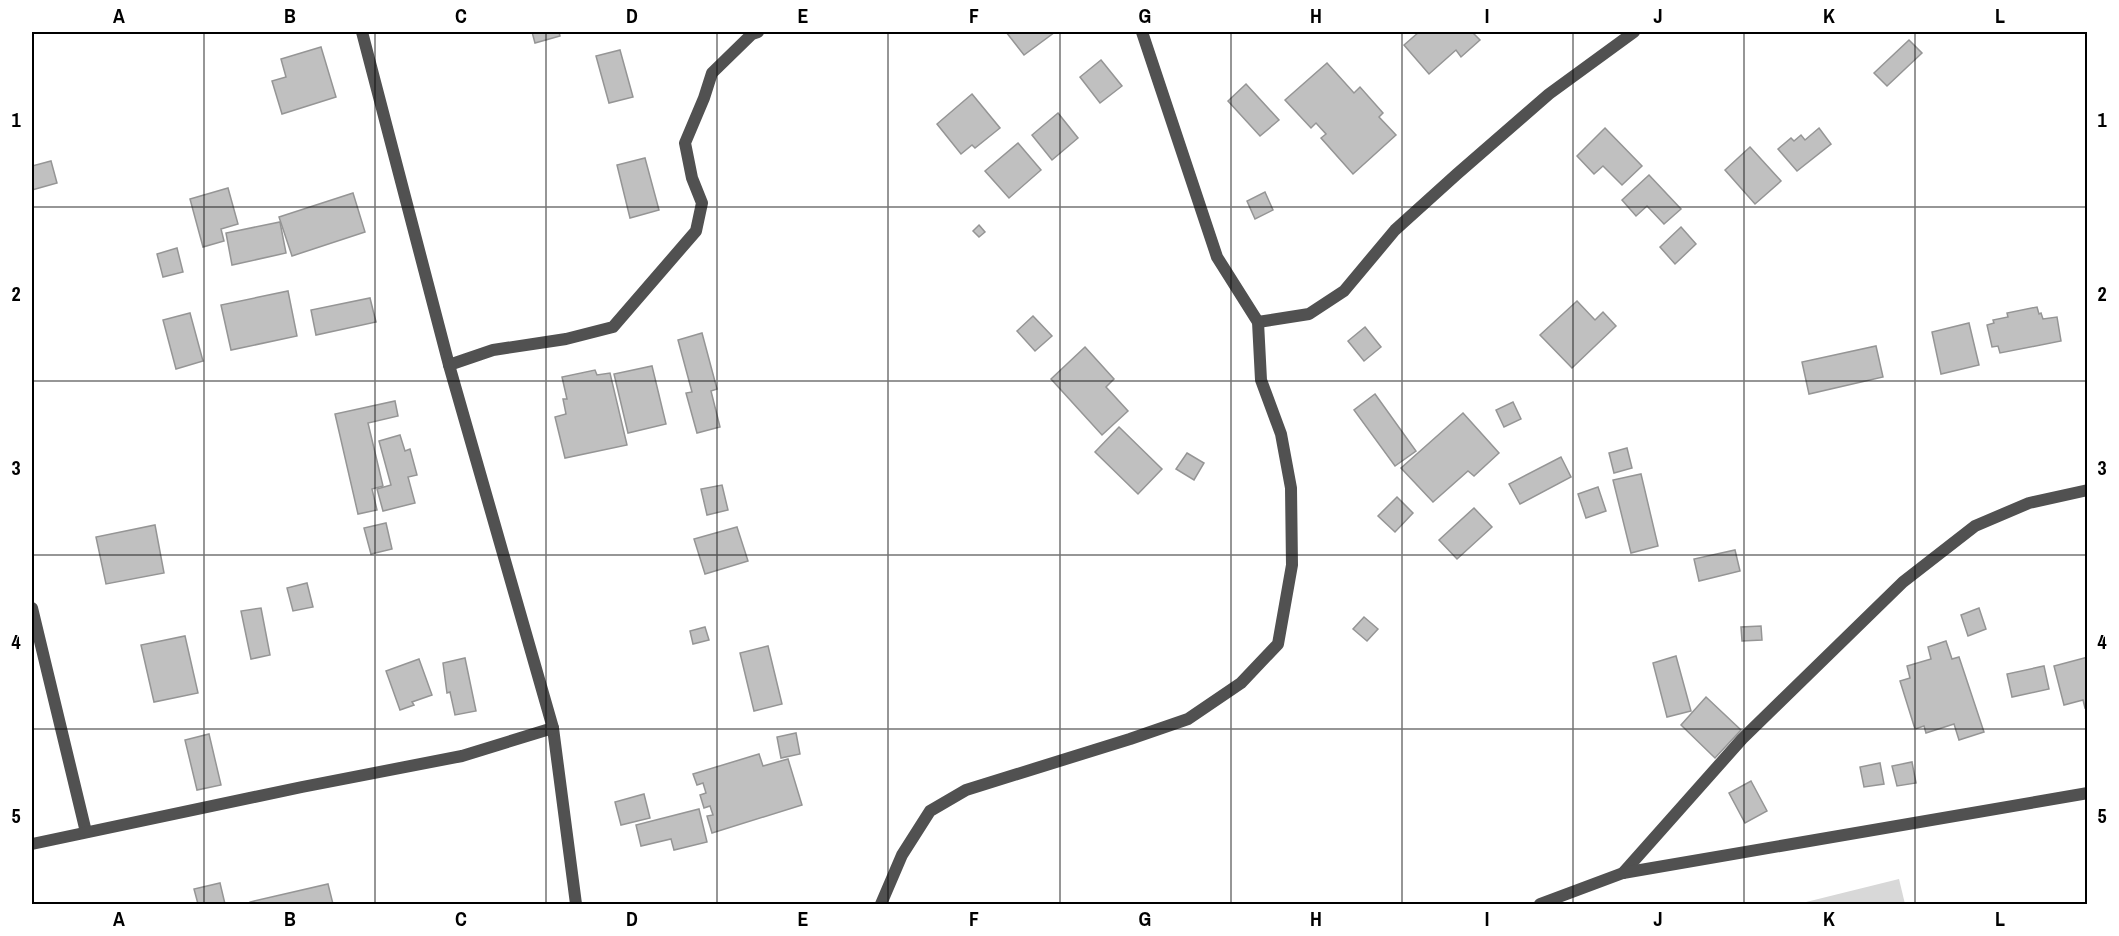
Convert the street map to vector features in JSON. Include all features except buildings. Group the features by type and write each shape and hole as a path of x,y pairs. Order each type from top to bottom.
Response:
{"street":[{"path":"362,32 449,365 553,728 576,904"},
{"path":"449,365 493,350 566,339 613,327 696,231 702,203 692,178 685,143 712,73 752,34 758,32"},
{"path":"880,904 902,855 930,811 966,790 1188,719 1240,682 1278,644 1292,565 1291,488 1281,434 1261,380 1258,322 1217,257 1142,32"},
{"path":"1258,322 1309,314 1344,291 1395,230 1457,174 1549,94 1635,32"},
{"path":"1623,873 1743,739 1903,582 1975,525 2029,503 2088,490"},
{"path":"32,608 86,832"},
{"path":"32,844 462,756 553,728"},
{"path":"1540,904 1623,873 2088,793"}],"shaded area":[{"path":"1899,879 1905,904 1798,904"}]}
